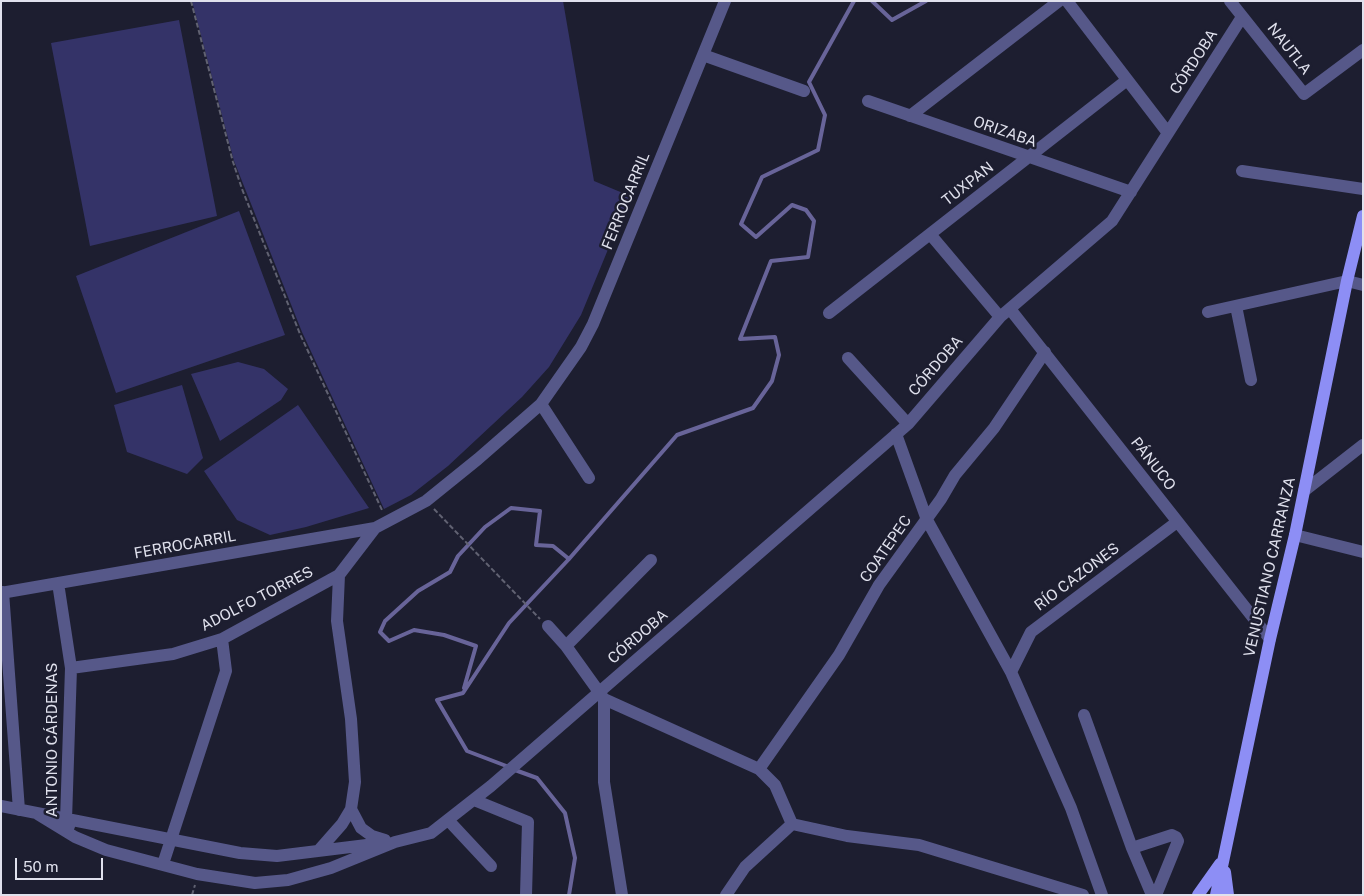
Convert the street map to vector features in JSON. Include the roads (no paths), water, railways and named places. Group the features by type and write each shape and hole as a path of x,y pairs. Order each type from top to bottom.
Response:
{"main road":[{"name":"VENUSTIANO CARRANZA","path":"1216,895 1270,639 1304,491 1347,281 1363,216"},
{"name":"VENUSTIANO CARRANZA","path":"1223,860 1228,895"},
{"path":"1198,895 1223,860"}],"street":[{"name":"FERROCARRIL","path":"2,592 375,528 426,501 541,404 581,347 593,324 724,1"},
{"path":"910,116 1059,1"},
{"path":"1067,1 1168,133"},
{"name":"NAUTLA","path":"1230,1 1304,94 1363,50"},
{"name":"CÓRDOBA","path":"474,800 542,742 602,695 908,424 1005,313 1112,221 1242,16"},
{"path":"703,54 804,91"},
{"name":"TUXPAN","path":"829,313 1127,80"},
{"name":"ORIZABA","path":"868,101 1028,158 1131,192"},
{"path":"1242,171 1363,189"},
{"name":"PÁNUCO","path":"930,234 1044,352 1270,639"},
{"path":"1208,312 1347,281 1363,285"},
{"path":"1236,306 1251,380"},
{"name":"COATEPEC","path":"759,770 840,655 879,585 927,520 955,475 994,428 1044,352"},
{"path":"848,358 908,424"},
{"path":"541,404 589,478"},
{"path":"896,434 927,520 1011,672 1071,808 1102,895"},
{"path":"1304,491 1363,445"},
{"name":"RÍO CAZONES","path":"1011,672 1031,632 1178,522"},
{"name":"FERROCARRIL","path":"339,575 375,528"},
{"path":"1294,536 1363,552"},
{"path":"566,646 651,560"},
{"path":"320,849 342,824 351,809 356,782 351,719 337,621 339,575"},
{"name":"ADOLFO TORRES","path":"71,668 173,654 222,639 339,575"},
{"name":"ANTONIO CÁRDENAS","path":"58,583 71,668 66,820 75,837"},
{"path":"2,592 19,810"},
{"path":"548,626 566,646 602,695 759,770 775,785 792,824"},
{"path":"163,864 226,672 222,639"},
{"path":"602,695 604,782 622,895"},
{"path":"1084,715 1132,848 1152,895"},
{"path":"1,806 240,853 268,855 296,854 320,849 395,842 432,833 474,800 528,822 526,895"},
{"path":"351,809 361,828 372,836 395,842"},
{"path":"39,815 75,837 106,850 197,874 240,882 288,880 332,868 395,842"},
{"path":"449,821 491,866"},
{"path":"726,895 745,867 792,824"},
{"path":"792,824 847,836 919,845 1083,895"},
{"path":"1132,848 1172,835 1176,837 1178,841 1156,895"}],"waterway":[{"path":"509,767 467,751 437,700 463,693 509,623 569,559 677,435 753,408 772,381 779,355 775,337 740,339 771,261 808,257 814,221 806,210 792,205 756,237 741,224 762,177 818,150 825,115 809,82 854,1"},
{"path":"872,1 892,20 926,1"},
{"path":"464,688 476,646 444,635 414,630 389,641 380,632 385,621 418,591 450,572 458,556 485,527 511,508 540,511 536,545 553,546 569,559"},
{"path":"515,770 537,778 565,813 575,858 569,895"}]}
